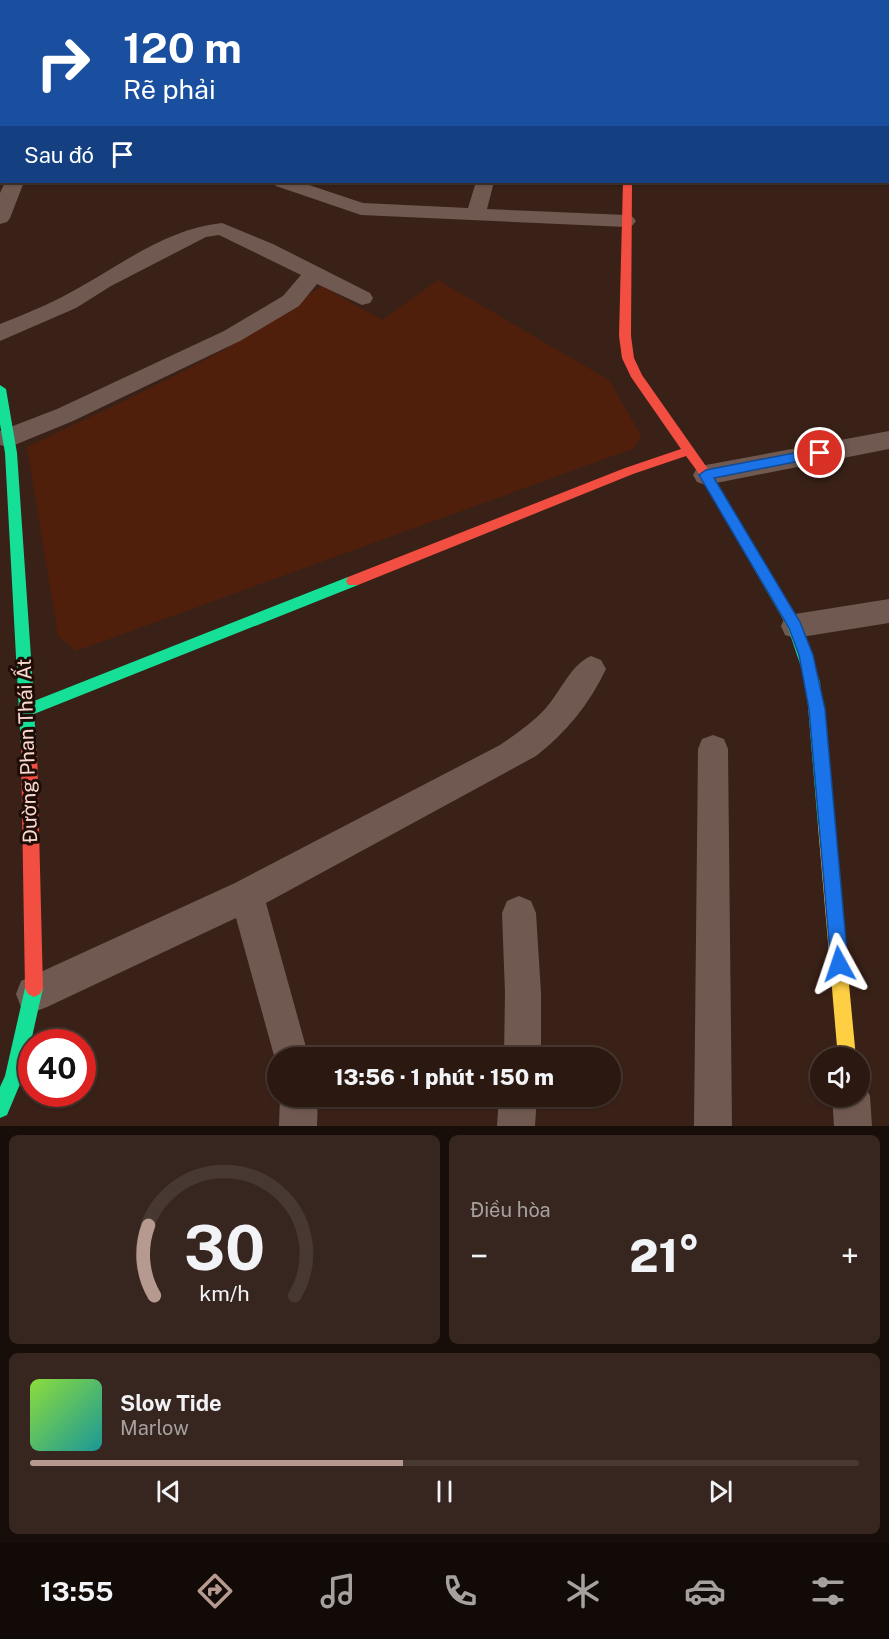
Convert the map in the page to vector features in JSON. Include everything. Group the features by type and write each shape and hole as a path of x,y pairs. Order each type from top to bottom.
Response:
{"street":[{"path":"0,218 14,183"},
{"path":"286,183 361,209 626,221"},
{"path":"476,213 485,183"},
{"path":"627,183 625,336 628,358 637,377 706,475 795,626 806,655 817,709 847,1047"},
{"path":"0,333 68,303 103,280 202,231 222,229 362,298"},
{"path":"8,438 65,415 232,336 291,301 314,273"},
{"name":"Đường Phan Thái Ất","path":"0,388 11,453 9,595 28,710 34,994 15,1077 0,1108"},
{"path":"706,475 889,440"},
{"path":"28,710 618,476 688,452"},
{"path":"795,626 889,611"},
{"path":"34,994 247,896 535,740 566,709 591,669"},
{"path":"713,749 713,1126"},
{"path":"247,896 288,1047"},
{"path":"519,913 524,993 522,1047"},
{"path":"298,1126 299,1107"},
{"path":"516,1126 517,1107"},
{"path":"852,1107 854,1126"}],"shaded area":[{"path":"438,280 609,380 641,435 635,448 76,651 58,636 27,447 226,349 322,286 382,320"}],"traffic: fast":[{"path":"0,389 11,453 29,749"},
{"path":"704,472 795,626 813,682 826,826"},
{"path":"28,710 353,581"},
{"path":"0,1108 14,1077 34,988"}],"traffic: slow":[{"path":"826,826 846,1047"}],"traffic: jam":[{"path":"627,183 625,336 628,358 637,377 704,472"},
{"path":"353,581 629,471 688,451"},
{"path":"29,749 34,988"}],"route":[{"path":"820,453 706,475 795,626 806,655 817,709 839,964"}]}
